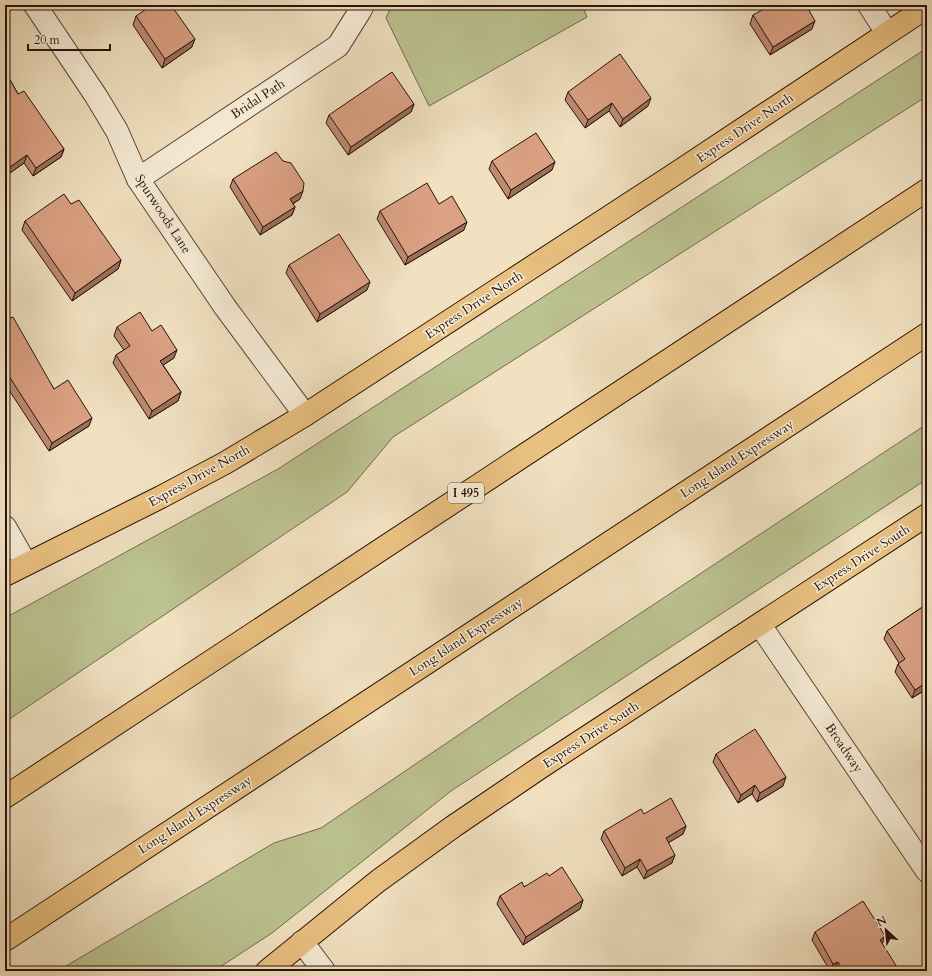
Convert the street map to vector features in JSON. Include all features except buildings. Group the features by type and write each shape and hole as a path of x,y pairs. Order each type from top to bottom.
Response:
{"main road":[{"name":"Express Drive North","path":"5,575 225,463 305,415 668,179 927,7"},
{"name":"I 495","path":"5,797 927,190"},
{"name":"Long Island Expressway","path":"5,940 927,334"},
{"name":"Express Drive South","path":"267,971 378,882 454,826 541,767 927,515"}],"street":[{"name":"Spurwoods Lane","path":"35,5 96,96 116,131 138,179 225,307 305,415"},
{"name":"Bridal Path","path":"138,179 338,46 363,5"},
{"path":"868,5 888,33"},
{"path":"5,527 26,564"},
{"name":"Broadway","path":"760,625 927,871"},
{"path":"302,942 324,971"}],"green space":[{"path":"392,5 582,5 587,17 429,106 386,18"},
{"path":"927,48 927,96 393,437 347,492 5,722 5,618 278,469"},
{"path":"927,424 927,479 451,791 272,933 214,971 63,971 66,966 274,843 321,828 556,669"}]}
